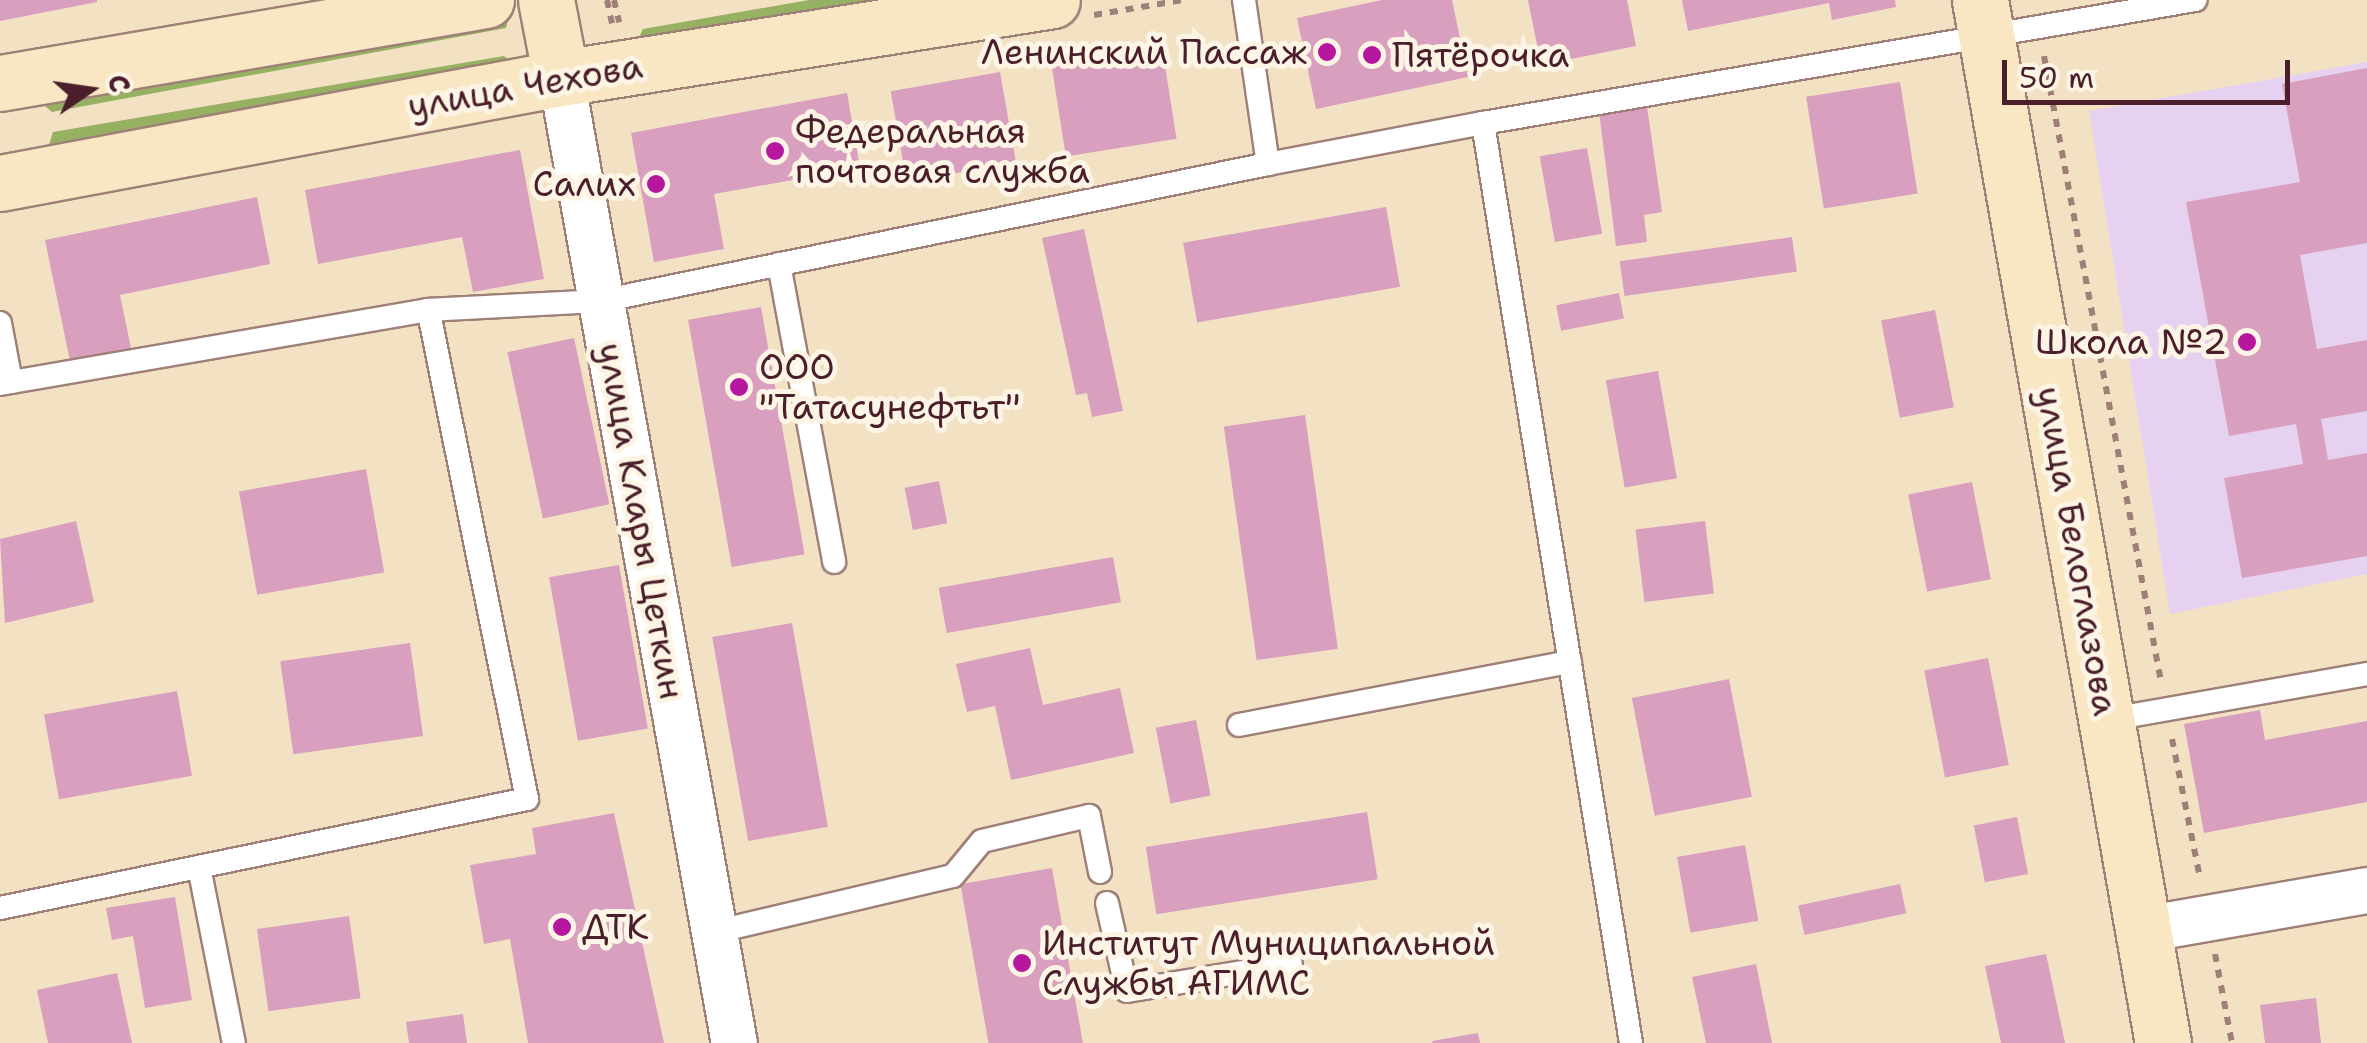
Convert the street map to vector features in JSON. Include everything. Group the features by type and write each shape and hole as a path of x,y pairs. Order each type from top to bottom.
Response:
{"main road":[{"path":"0,82 486,0"},
{"name":"улица Клары Цеткин","path":"546,0 561,78"},
{"name":"улица Чехова","path":"0,183 561,78 1052,0"},
{"name":"улица Белоглазова","path":"1983,18 2163,1043"}],"street":[{"name":"улица Клары Цеткин","path":"561,78 734,1043"},
{"path":"2143,929 2367,890"}],"lane":[{"path":"1244,0 1268,164"},
{"path":"0,323 6,383 428,310 601,301 1983,18 2039,26 2195,0"},
{"path":"1483,123 1631,1043"},
{"path":"779,264 834,562"},
{"path":"0,908 527,800 428,310"},
{"path":"1239,724 1570,662"},
{"path":"2106,720 2367,674"},
{"path":"714,932 954,876 982,841 1089,816 1100,872"},
{"path":"199,867 234,1043"},
{"path":"1106,904 1128,992 1291,964"}],"path":[{"path":"614,0 619,23"},
{"path":"2039,26 2232,1043"}],"shaded area":[{"name":"Школа №2","path":"2367,62 2367,574 2170,614 2089,111"}],"green space":[{"path":"809,0 897,0 635,46 643,29"},
{"path":"511,10 506,28 52,112 33,96"},
{"path":"504,56 518,66 48,148 53,132"}],"building":[{"path":"0,0 97,0 97,2 0,21"},
{"path":"1382,0 1452,0 1468,77 1316,109 1297,18"},
{"path":"1528,0 1627,0 1636,46 1541,65"},
{"path":"1682,0 1895,0 1896,7 1832,20 1829,3 1688,31"},
{"path":"1162,47 1177,139 1066,156 1051,65"},
{"path":"2367,68 2367,243 2300,255 2317,349 2367,340 2367,411 2321,419 2328,460 2367,453 2367,556 2242,578 2224,478 2303,464 2296,424 2229,436 2186,202 2300,182 2282,84"},
{"path":"1000,72 1016,163 907,182 891,91"},
{"path":"1900,82 1918,194 1824,208 1806,97"},
{"path":"847,93 860,168 714,194 724,249 654,262 631,133"},
{"path":"1647,106 1662,212 1644,215 1647,242 1616,246 1599,112"},
{"path":"1587,148 1602,234 1555,242 1540,156"},
{"path":"520,150 544,279 473,292 462,237 318,264 305,190"},
{"path":"257,197 270,264 120,295 131,348 70,361 45,240"},
{"path":"1386,207 1400,287 1197,323 1183,243"},
{"path":"1084,229 1123,411 1092,417 1087,393 1076,395 1042,238"},
{"path":"1792,237 1797,272 1625,296 1620,261"},
{"path":"1619,293 1624,319 1561,331 1556,305"},
{"path":"761,307 805,554 732,567 688,320"},
{"path":"1935,310 1954,407 1900,418 1881,320"},
{"path":"574,338 609,504 543,518 507,352"},
{"path":"1658,371 1677,478 1625,488 1606,380"},
{"path":"1305,415 1338,649 1257,660 1224,426"},
{"path":"366,469 384,572 257,595 239,491"},
{"path":"939,481 947,523 913,530 905,488"},
{"path":"1972,482 1991,579 1927,592 1908,494"},
{"path":"76,521 94,602 5,623 0,539"},
{"path":"1705,521 1714,593 1644,602 1636,530"},
{"path":"1113,557 1121,602 947,633 939,588"},
{"path":"619,565 648,728 578,741 549,577"},
{"path":"792,623 828,827 748,841 712,637"},
{"path":"410,643 423,736 293,754 280,661"},
{"path":"1030,648 1043,705 1120,688 1134,753 1011,780 995,706 967,712 956,664"},
{"path":"1988,658 2009,765 1945,777 1924,670"},
{"path":"1729,679 1752,797 1655,816 1632,698"},
{"path":"177,691 192,776 59,799 44,714"},
{"path":"2260,710 2265,740 2367,721 2367,802 2204,833 2184,724"},
{"path":"1196,720 1211,796 1170,803 1156,728"},
{"path":"1367,812 1378,879 1156,914 1146,847"},
{"name":"ДТК","path":"614,813 664,1043 528,1043 510,939 484,944 470,865 536,854 532,828"},
{"path":"2017,817 2028,874 1985,882 1974,825"},
{"path":"1745,845 1758,921 1690,933 1677,857"},
{"name":"Институт Муниципальной Службы АГИМС","path":"1052,868 1083,1043 988,1043 960,884"},
{"path":"1900,884 1906,913 1805,935 1798,906"},
{"path":"175,897 192,1000 145,1008 133,936 112,940 106,908"},
{"path":"349,916 361,998 268,1011 257,929"},
{"path":"2046,954 2065,1043 2001,1043 1985,966"},
{"path":"1756,964 1772,1043 1706,1043 1692,977"},
{"path":"117,973 132,1043 48,1043 37,990"},
{"path":"2316,998 2321,1043 2265,1043 2260,1005"},
{"path":"463,1014 467,1043 409,1043 406,1022"},
{"name":"Институт Муниципальной Службы АГИМС","path":"1478,1033 1480,1043 1432,1041"}],"place":[{"name":"Ленинский Пассаж","path":"1327,52"},
{"name":"Пятёрочка","path":"1372,55"},
{"name":"Федеральная почтовая служба","path":"775,151"},
{"name":"Салих","path":"656,184"},
{"name":"Школа №2","path":"2247,342"},
{"name":"ООО \"Татасунефтьт\"","path":"739,387"},
{"name":"ДТК","path":"562,927"},
{"name":"Институт Муниципальной Службы АГИМС","path":"1022,963"}]}
